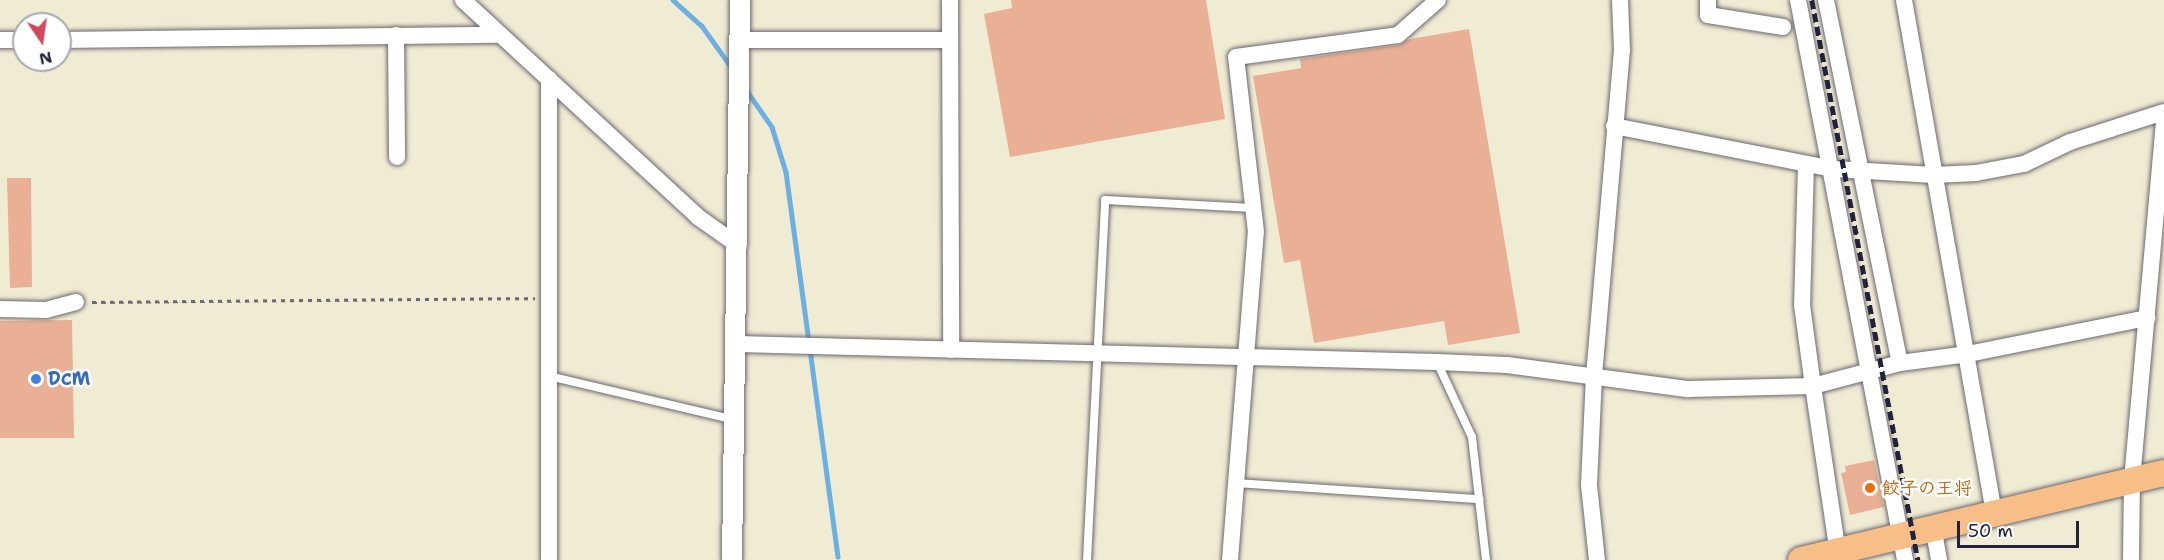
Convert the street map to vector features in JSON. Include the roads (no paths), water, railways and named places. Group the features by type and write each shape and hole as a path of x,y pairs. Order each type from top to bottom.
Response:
{"main road":[{"path":"1802,560 1839,556 1933,526 2164,473"}],"street":[{"path":"463,0 498,35 698,217 739,246"},
{"path":"732,560 739,246 740,0"},
{"path":"950,0 951,350"},
{"path":"1230,560 1256,232 1236,57 1398,34 1438,0"},
{"path":"1597,560 1589,485 1594,376 1622,50 1620,0"},
{"path":"1708,0 1708,15 1783,27"},
{"path":"1798,0 1905,560"},
{"path":"1826,0 1900,363"},
{"path":"1904,0 1968,354 1994,513"},
{"path":"396,35 397,157"},
{"path":"72,40 498,35"},
{"path":"740,42 950,40"},
{"path":"549,79 549,560"},
{"path":"1614,126 1829,168 1934,175 1976,173 2024,164 2070,142 2164,112"},
{"path":"2131,560 2133,480 2164,124"},
{"path":"1806,164 1803,305 1839,556"},
{"path":"0,309 46,309 76,302"},
{"path":"737,344 1507,365 1688,389 1813,386 1900,363 1968,354 2147,318"},
{"path":"1933,526 1939,560"}],"lane":[{"path":"1087,560 1099,354 1104,200 1253,208"},
{"path":"1437,362 1472,437 1486,560"},
{"path":"549,376 735,420"},
{"path":"1236,483 1479,499"}],"waterway":[{"path":"673,0 702,26 732,68"},
{"path":"745,88 772,127 786,172 838,556"}],"railway":[{"path":"1812,0 1918,560"}],"place":[{"name":"DCM","path":"36,379"},
{"name":"餃子の王将","path":"1870,488"}]}
